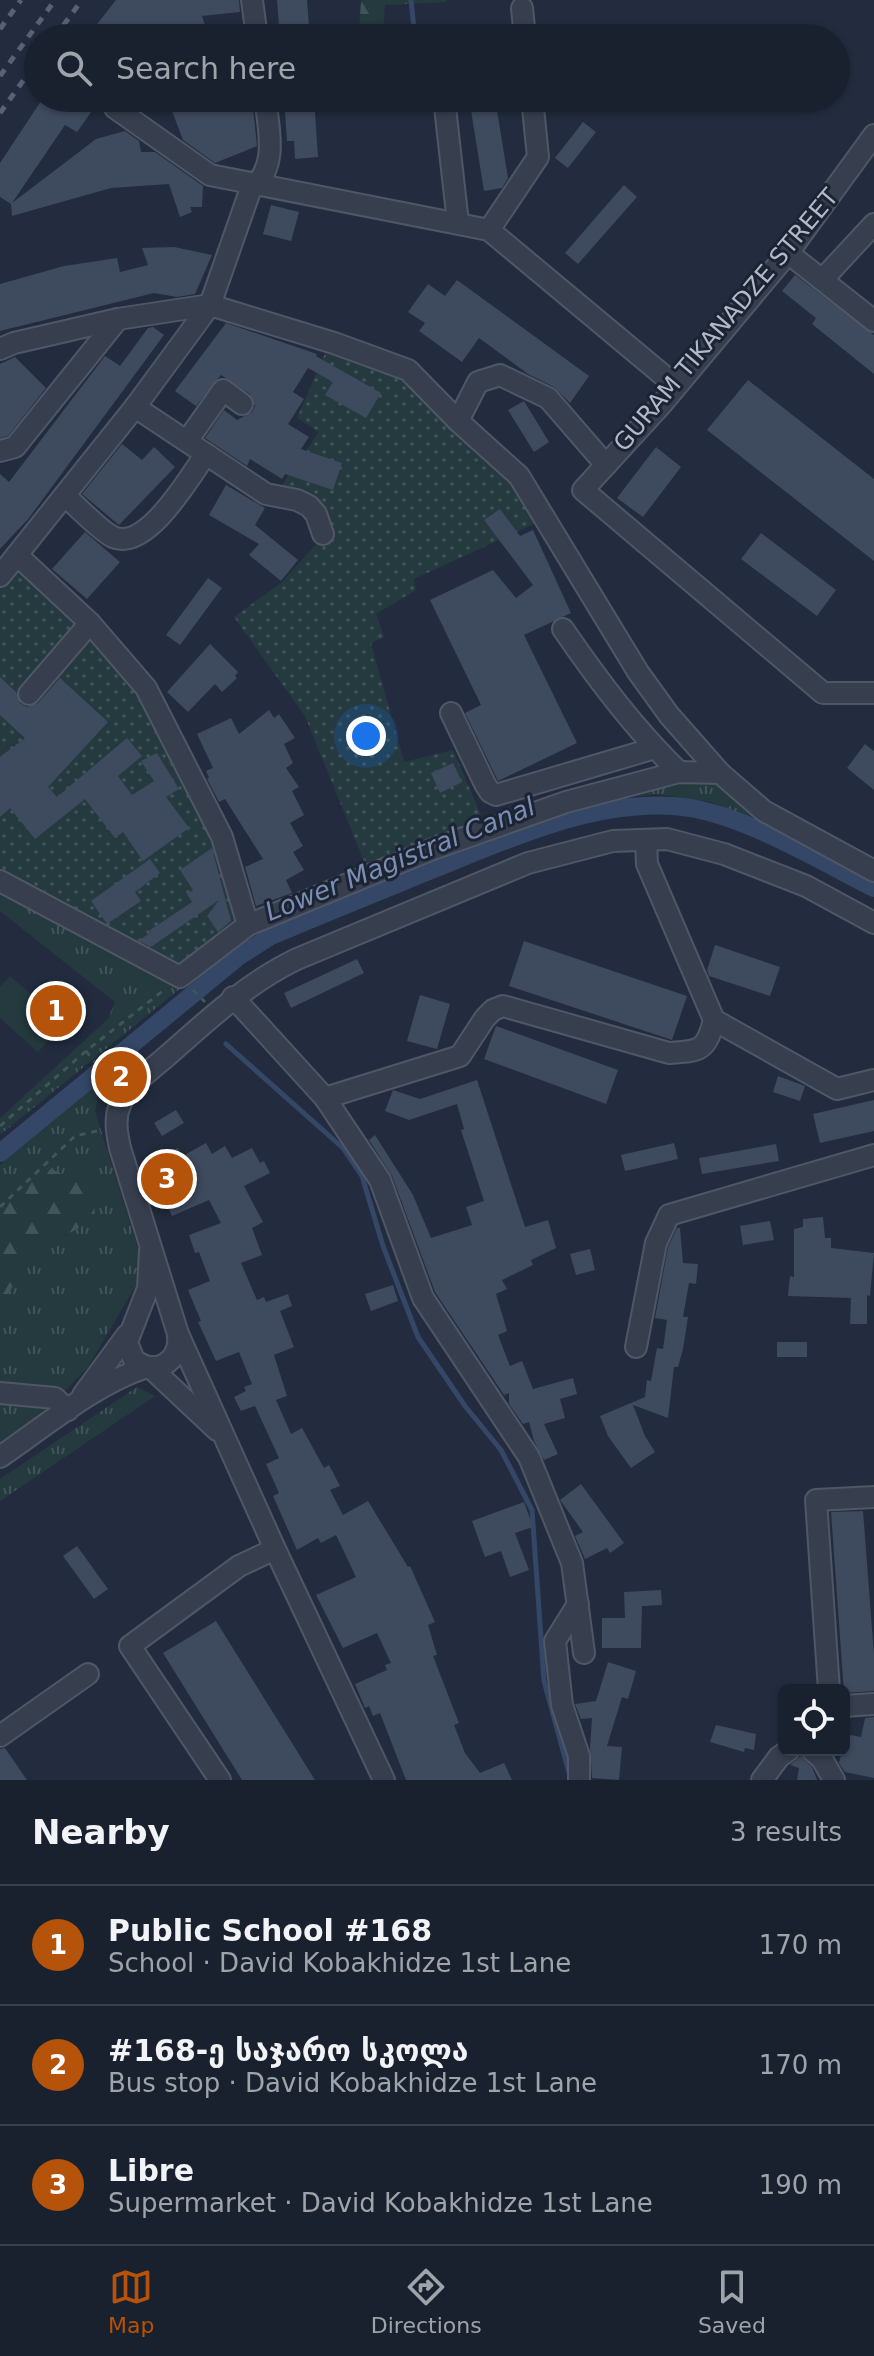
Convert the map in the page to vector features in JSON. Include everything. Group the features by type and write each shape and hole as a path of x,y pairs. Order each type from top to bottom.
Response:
{"street":[{"path":"252,0 255,24"},
{"path":"522,8 524,24"},
{"path":"121,112 210,175 489,230 676,386"},
{"path":"0,576 135,407 210,305 250,191 257,184 272,151 267,112"},
{"path":"446,112 458,223"},
{"path":"489,230 538,157 533,112"},
{"name":"GURAM TIKANADZE STREET","path":"874,135 788,253 583,490 823,693 874,693"},
{"path":"822,280 874,224"},
{"path":"788,253 874,321"},
{"path":"0,349 118,319 210,305 334,343 408,370 519,476 638,672 669,715 720,773 764,811 874,871"},
{"path":"0,451 15,447 118,319"},
{"path":"458,421 478,382 500,375 548,398 606,465"},
{"path":"187,441 223,390 242,404"},
{"path":"135,407 266,494 297,500 309,506 316,514 323,534"},
{"path":"65,496 113,537 127,538 143,532 160,517 206,454"},
{"path":"17,555 90,623 146,688 222,837 248,925"},
{"path":"29,694 90,623"},
{"path":"563,629 607,692 679,772"},
{"path":"451,713 485,784 496,795 655,748"},
{"path":"0,881 184,980 248,925 433,849 566,802 679,772 720,773"},
{"path":"384,1780 176,1330 120,1148 117,1129 119,1107 133,1087 233,997 274,970 528,863 613,841 667,839 724,854 806,886 874,923"},
{"path":"325,1098 460,1056 485,1018 503,1006 669,1053 696,1052 709,1041 714,1020 647,864 646,840"},
{"path":"233,997 325,1098 380,1180 423,1298 529,1457 572,1563 584,1653"},
{"path":"714,1020 837,1089 874,1080"},
{"path":"636,1347 656,1243 669,1215 874,1155"},
{"path":"150,1251 148,1288 130,1330 130,1355 149,1368 223,1435"},
{"path":"0,1457 131,1372 167,1364 178,1351 176,1330 169,1320 146,1316 130,1330 72,1408"},
{"path":"0,1393 55,1398 72,1408"},
{"path":"829,1684 816,1500 874,1497"},
{"path":"220,1780 130,1646 239,1566 275,1549"},
{"path":"578,1604 555,1641 562,1705 579,1756 579,1780"},
{"path":"0,1736 88,1674"},
{"path":"850,1706 874,1704"},
{"path":"762,1780 780,1756"},
{"path":"819,1756 834,1780"}],"path":[{"path":"0,1126 86,1051 184,980 202,999"},
{"path":"86,1051 106,1075"},
{"path":"0,1207 75,1136 117,1129"}],"green space":[{"path":"361,0 446,0 385,5 383,24 360,24"},
{"path":"327,349 378,365 404,381 432,411 476,445 509,478 540,521 414,579 416,590 376,614 384,637 371,643 404,762 453,750 485,824 368,871 305,716 234,617 281,583 318,542 321,509 277,492 319,432 297,418"},
{"path":"17,565 81,624 150,711 214,833 238,914 236,927 184,971 0,875 0,586"},
{"path":"700,778 719,786 793,836 711,802 657,794 584,803 668,782"},
{"path":"0,890 187,983 0,1135 0,1118 108,1019 115,1002 0,911"},
{"path":"10,976 64,1023 38,1052 0,1018 0,987"},
{"path":"106,1075 111,1082 99,1094 95,1111 139,1252 136,1285 88,1367 45,1412 0,1444 0,1309 30,1255 95,1219 94,1192 6,1185 0,1191 0,1165"},
{"path":"50,1169 69,1176 94,1192 95,1219 30,1255 0,1309 0,1191 6,1185"},
{"path":"137,1387 155,1396 0,1501 0,1479"}],"building":[{"path":"116,0 239,0 240,12 202,16 205,24 97,24"},
{"path":"277,0 307,0 309,24 279,24"},
{"path":"34,112 91,112 77,132 65,125 12,203 96,139 125,131 139,141 141,152 155,152 203,186 202,207 190,207 192,212 180,217 169,184 111,188 12,216 11,204 0,197 0,163"},
{"path":"172,112 253,112 257,146 215,163 183,140"},
{"path":"285,112 315,112 318,157 295,159 294,141 287,141"},
{"path":"471,112 497,112 508,178 502,188 484,191"},
{"path":"583,122 596,132 568,168 555,158"},
{"path":"624,185 637,197 578,264 565,253"},
{"path":"271,205 299,212 291,241 263,234"},
{"path":"174,247 212,255 195,294 177,297 154,293 0,331 0,284 64,266 117,258 120,272 148,265 142,248"},
{"path":"795,275 874,335 874,374 812,324 816,318 782,291"},
{"path":"457,280 589,376 570,403 554,387 528,374 479,338 462,362 419,331 425,323 408,312 428,284 445,296"},
{"path":"226,323 317,354 381,393 366,418 325,395 333,382 308,368 293,392 304,399 288,424 309,437 301,449 342,463 333,490 285,474 282,479 250,459 247,466 205,438 224,410 237,420 252,412 255,406 250,394 221,375 196,406 175,391"},
{"path":"153,327 164,335 29,518 0,549 0,474 9,482 105,356 120,366 148,328"},
{"path":"15,357 46,388 8,436 0,438 0,364"},
{"path":"748,380 874,479 874,561 707,430"},
{"path":"524,401 549,442 534,452 508,410"},
{"path":"122,444 142,460 154,447 175,467 119,525 82,494"},
{"path":"656,447 681,467 643,517 617,498"},
{"path":"226,485 265,508 255,525 298,560 281,581 249,555 259,544 209,515"},
{"path":"500,509 520,536 533,530 571,613 524,635 577,743 498,781 465,713 481,705 430,600 493,570 516,598 533,585 484,520"},
{"path":"85,532 120,562 87,599 52,569"},
{"path":"761,533 836,590 817,616 741,559"},
{"path":"208,578 222,588 180,645 166,635"},
{"path":"210,644 238,672 237,678 222,692 215,684 188,712 167,692"},
{"path":"0,677 16,692 20,703 27,707 38,703 60,678 108,722 48,787 57,797 127,738 142,756 118,776 132,795 154,781 141,761 157,753 179,789 166,797 189,828 143,861 123,832 115,838 85,799 35,839 10,808 0,817 0,757 25,738 0,715"},
{"path":"269,710 274,718 279,714 295,738 284,744 293,763 286,768 299,787 292,791 304,815 290,823 303,846 293,852 304,870 286,880 292,893 256,906 245,867 263,859 225,799 219,802 207,779 206,771 213,768 197,734 231,718 239,734"},
{"path":"865,744 874,751 874,790 847,768"},
{"path":"453,763 462,782 440,793 431,773"},
{"path":"212,848 231,921 218,932 207,916 219,900 151,947 141,942 150,930 192,902 187,894 193,890 180,870"},
{"path":"150,859 160,873 135,892 141,901 107,924 91,901"},
{"path":"524,941 687,996 672,1040 509,986"},
{"path":"715,945 780,967 770,996 709,976 707,970"},
{"path":"357,959 364,973 291,1008 284,993"},
{"path":"420,995 450,1004 437,1049 407,1041"},
{"path":"496,1026 618,1070 606,1104 484,1059"},
{"path":"778,1076 805,1086 800,1101 773,1092"},
{"path":"477,1080 525,1227 548,1220 556,1248 531,1260 533,1265 502,1280 507,1289 496,1294 507,1331 498,1335 510,1366 522,1361 533,1389 573,1378 577,1394 560,1399 565,1418 544,1424 558,1454 544,1460 529,1422 523,1424 509,1404 509,1393 504,1395 435,1292 392,1176 369,1140 375,1135 413,1195 431,1238 472,1225 466,1207 484,1201 461,1130 464,1129 457,1104 409,1120 385,1111 393,1090 420,1099"},
{"path":"874,1100 874,1131 820,1143 813,1114"},
{"path":"176,1110 184,1123 162,1136 154,1123"},
{"path":"206,1143 212,1154 225,1146 232,1158 252,1148 270,1173 244,1186 263,1222 252,1228 262,1255 241,1263 257,1300 264,1297 266,1302 288,1294 292,1306 280,1311 294,1347 274,1355 287,1396 276,1400 291,1434 302,1428 324,1468 329,1465 340,1486 330,1490 343,1515 368,1501 410,1566 435,1622 428,1625 437,1655 433,1656 459,1723 454,1725 465,1753 480,1773 504,1763 512,1780 406,1780 380,1713 373,1716 369,1706 365,1708 355,1684 387,1670 385,1665 391,1663 377,1633 343,1648 316,1595 356,1577 336,1535 321,1543 318,1538 297,1550 273,1496 279,1493 266,1464 279,1458 255,1406 241,1411 234,1397 252,1384 239,1352 216,1361 198,1322 201,1321 188,1290 210,1281 189,1235 221,1223 209,1200 172,1216 164,1199 154,1157 178,1148 181,1157"},
{"path":"674,1143 678,1159 625,1171 621,1155"},
{"path":"776,1144 779,1161 702,1174 699,1158"},
{"path":"823,1217 825,1238 831,1238 831,1248 874,1253 870,1296 867,1295 867,1324 850,1324 851,1298 788,1296 790,1276 794,1277 794,1229 803,1227 803,1219"},
{"path":"770,1221 774,1240 743,1245 740,1226"},
{"path":"677,1228 680,1228 683,1263 698,1264 696,1284 689,1283 683,1317 688,1317 678,1367 674,1367 668,1418 633,1405 655,1452 631,1468 608,1436 600,1416 645,1397 657,1348 663,1349 667,1320 655,1318 668,1247"},
{"path":"590,1249 595,1270 576,1275 570,1254"},
{"path":"393,1285 398,1301 371,1311 365,1294"},
{"path":"777,1342 807,1342 807,1357 777,1357"},
{"path":"581,1484 624,1543 610,1553 607,1548 585,1559 575,1536 583,1532 560,1500"},
{"path":"524,1502 533,1527 515,1533 529,1570 510,1577 501,1551 485,1557 472,1521"},
{"path":"863,1511 874,1691 850,1693 850,1684 843,1684 831,1512"},
{"path":"77,1546 108,1589 94,1599 63,1556"},
{"path":"661,1590 662,1605 642,1606 641,1648 602,1648 602,1618 625,1618 624,1592"},
{"path":"216,1621 315,1780 242,1780 163,1653"},
{"path":"608,1662 636,1671 628,1699 622,1697 607,1746 622,1747 619,1780 592,1778 592,1718 581,1719 575,1704 596,1701"},
{"path":"874,1717 874,1778 845,1772 839,1763 840,1756 850,1756 850,1735 861,1737 865,1718"},
{"path":"716,1725 756,1734 754,1750 745,1748 744,1752 710,1742"},
{"path":"5,1748 27,1780 0,1780 0,1749"},
{"path":"801,1756 812,1767 817,1780 797,1780 799,1768 790,1765"}],"waterway":[{"path":"411,0 414,24"},
{"name":"Lower Magistral Canal","path":"0,1153 238,957 271,936 550,824 642,806 697,809 776,838 874,888"},
{"path":"226,1044 343,1148 362,1176 383,1246 418,1337 465,1406 501,1450 532,1510 544,1681 570,1776"}],"railway":[{"path":"0,29 21,0"},
{"path":"38,24 55,0"},
{"path":"64,24 82,0"},
{"path":"0,76 24,43"},
{"path":"0,113 24,80"}],"place":[{"name":"Public School #168","path":"56,1011"},
{"name":"#168-ე საჯარო სკოლა","path":"121,1077"},
{"name":"Libre","path":"167,1179"}]}
